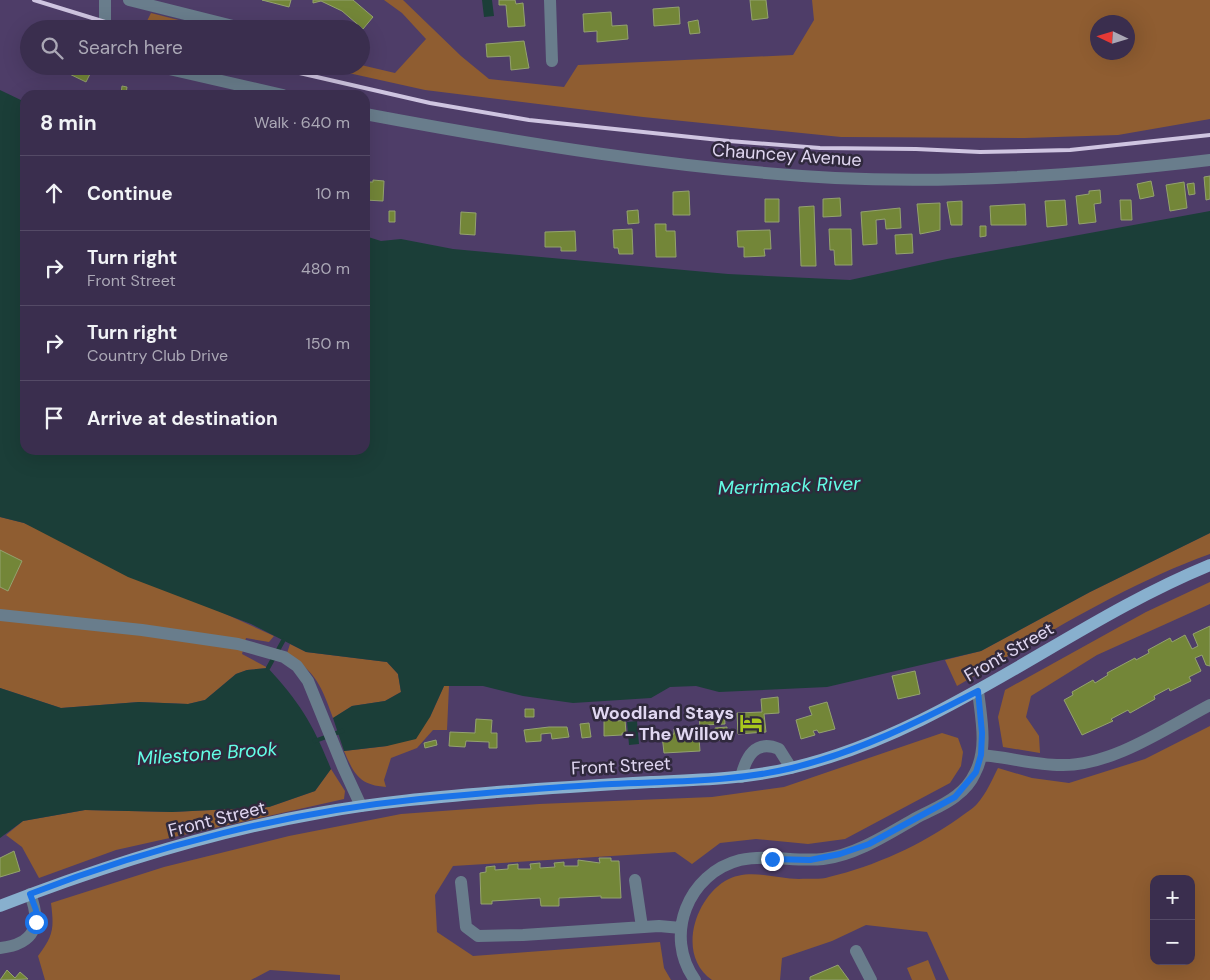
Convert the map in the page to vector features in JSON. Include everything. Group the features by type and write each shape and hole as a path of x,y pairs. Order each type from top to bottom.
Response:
{"main road":[{"name":"Front Street","path":"0,906 135,858 316,813 361,806 559,787 741,777 791,768 862,746 922,720 978,691 1121,606 1210,565"}],"street":[{"path":"104,20 105,0"},
{"path":"129,0 209,20"},
{"path":"550,0 552,61"},
{"path":"195,75 261,90"},
{"name":"Chauncey Avenue","path":"370,115 595,154 739,170 834,178 929,180 1025,177 1210,160"},
{"path":"2,614 142,630 238,644 284,657 297,666 308,681 361,806"},
{"path":"695,980 682,952 681,928 683,916 694,891 712,872 740,860 826,858 869,844 955,797 976,772 981,755 982,733 978,691"},
{"path":"981,755 1042,764 1084,764 1120,752 1210,705"},
{"path":"741,777 745,758 750,752 767,747 779,749 791,768"},
{"path":"635,880 642,927"},
{"path":"461,882 466,927 478,936 642,927 681,928"},
{"path":"0,948 13,947 29,938 36,922 36,910 30,894"},
{"path":"856,951 871,980"}],"shaded area":[{"path":"384,0 403,0 461,56 489,79 564,87 578,65 793,55 814,20 812,0 1210,0 1210,119 1118,135 1025,138 841,137 643,117 425,90 358,75 370,75 370,67 395,73 426,39 402,13"},
{"path":"151,13 179,20 148,20"},
{"path":"0,517 24,523 274,636 269,642 246,638 242,654 268,668 247,670 236,674 205,700 188,704 139,702 61,708 0,688"},
{"path":"1210,533 1210,554 1145,581 1113,597 957,686 945,660 981,651 1090,592"},
{"path":"1210,582 1210,604 1097,655 1031,696 1026,717 1039,736 1040,753 1003,747 998,717 1005,690 1146,612"},
{"path":"290,644 306,652 387,662 398,674 401,692 385,701 352,706 333,718 317,681 305,667 287,653"},
{"path":"444,686 449,686 447,730 433,730 417,748 391,758 384,780 386,787 363,781 351,766 344,751 387,746 430,717"},
{"path":"1210,726 1210,980 949,980 927,932 866,925 832,941 782,958 780,980 712,980 701,970 695,957 693,943 698,914 714,890 725,881 734,877 752,874 790,879 822,878 863,867 897,854 944,828 973,808 986,791 998,768 1032,778 1069,783 1145,759"},
{"path":"942,733 958,738 963,752 961,766 950,783 845,839 808,844 756,839 720,843 692,864 675,852 453,866 435,895 437,932 473,956 660,942 664,968 671,980 340,980 340,975 270,970 251,980 45,980 38,956 52,931 51,903 164,867 289,836 401,814 539,804 712,797 784,787"},
{"path":"331,769 345,791 344,799 116,850 39,878 22,847 6,835 23,821 85,810 172,812 269,807 315,791"},
{"path":"928,960 936,980 912,980 907,968"}],"water":[{"path":"482,0 492,0 494,16 484,17"},
{"name":"Merrimack River","path":"0,90 20,100 20,455 370,455 370,238 381,241 401,239 453,249 728,274 850,280 947,259 1210,211 1210,533 1090,592 981,651 827,687 719,692 696,686 670,687 651,698 573,703 523,696 483,686 444,686 430,717 416,739 387,746 344,751 333,718 352,706 385,701 401,692 398,674 387,662 306,652 251,624 128,577 24,523 0,517"},
{"path":"268,668 289,692 312,726 331,769 315,791 269,807 172,812 85,810 23,821 0,838 0,688 61,708 139,702 188,704 205,700 236,674 247,670"},
{"path":"637,721 639,744 629,745 627,722"}],"building":[{"path":"262,0 291,0 289,7"},
{"path":"313,0 353,0 373,17 370,21 352,20 342,11 321,1 313,3"},
{"path":"499,0 515,0 516,4 523,3 525,26 508,27 506,5 499,5"},
{"path":"750,0 766,0 768,18 752,20"},
{"path":"679,7 680,24 654,26 653,9"},
{"path":"611,12 612,26 627,25 628,39 597,42 597,31 584,32 583,14"},
{"path":"698,20 700,33 690,34 688,22"},
{"path":"524,41 529,68 511,70 510,56 487,57 486,44"},
{"path":"72,75 90,75 86,82"},
{"path":"122,86 127,87 127,90 122,90"},
{"path":"1210,176 1210,199 1206,200 1204,177"},
{"path":"373,180 384,181 383,201 370,200 370,182 373,182"},
{"path":"1151,181 1154,196 1140,199 1137,184"},
{"path":"1184,182 1187,208 1170,211 1166,185"},
{"path":"1194,183 1195,194 1189,195 1187,184"},
{"path":"1100,190 1101,203 1094,204 1096,222 1079,224 1076,196 1089,194 1089,191"},
{"path":"689,191 690,215 673,215 673,192"},
{"path":"840,198 841,216 823,217 823,199"},
{"path":"765,199 779,199 779,222 765,222"},
{"path":"1065,200 1067,225 1047,227 1045,201"},
{"path":"1120,200 1131,200 1132,220 1121,220"},
{"path":"962,201 962,225 951,225 947,202"},
{"path":"940,203 940,230 920,234 917,204"},
{"path":"1025,204 1026,225 991,225 990,206"},
{"path":"814,206 816,266 801,266 799,207"},
{"path":"900,208 901,228 886,229 885,219 876,220 877,244 863,245 861,212"},
{"path":"638,210 639,223 628,224 627,211"},
{"path":"389,211 395,211 395,222 389,222"},
{"path":"461,212 476,213 475,235 460,234"},
{"path":"655,224 666,224 666,231 675,231 676,257 656,257"},
{"path":"980,226 986,226 986,236 980,237"},
{"path":"632,229 633,254 619,254 618,248 614,248 613,230"},
{"path":"829,229 851,229 852,265 835,265 834,250 830,250"},
{"path":"770,230 771,249 764,249 765,256 744,257 744,247 738,247 737,231"},
{"path":"575,231 576,251 561,251 561,247 545,247 545,232"},
{"path":"912,234 913,253 896,254 895,235"},
{"path":"0,550 22,561 8,591 0,587"},
{"path":"1210,626 1210,666 1206,665 1202,655 1195,658 1201,671 1189,677 1191,681 1170,691 1169,688 1154,696 1155,699 1130,713 1128,710 1111,719 1113,721 1082,735 1064,700 1073,695 1072,692 1093,680 1095,683 1108,675 1107,673 1135,658 1136,660 1149,653 1148,650 1170,638 1172,642 1185,635 1192,649 1198,646 1193,634"},
{"path":"915,671 920,694 898,699 892,676"},
{"name":"Woodland Stays - The Willow","path":"778,697 779,713 764,714 766,732 738,734 737,713 762,712 761,699"},
{"path":"827,702 835,729 819,733 817,730 813,731 815,735 801,739 796,720 812,715 809,707"},
{"path":"525,709 534,709 534,717 525,717"},
{"path":"724,709 725,724 703,725 703,737 699,738 700,751 664,753 662,735 674,734 674,729 700,728 699,713 706,713 705,710"},
{"path":"608,712 617,712 618,721 625,720 626,733 604,736 604,718 609,718"},
{"path":"476,719 492,720 491,733 497,733 497,748 489,748 489,742 466,741 465,747 449,746 450,732 475,733"},
{"path":"589,723 591,737 582,738 580,724"},
{"path":"567,727 569,737 552,739 551,733 541,734 541,741 526,742 524,730"},
{"path":"727,727 727,740 715,740 715,728"},
{"path":"436,740 437,745 425,748 424,743"},
{"path":"14,851 20,871 0,877 0,858"},
{"path":"599,858 611,858 611,861 619,861 621,898 601,898 601,896 559,898 559,906 541,906 540,898 492,901 492,904 481,904 480,873 486,872 486,867 495,866 495,870 508,869 508,865 518,864 518,869 531,869 530,864 540,863 540,868 555,867 554,863 564,862 564,866 578,866 578,860 600,863"},
{"path":"838,965 849,980 810,980 810,977"},
{"path":"7,970 15,978 20,972 28,979 0,980"}],"waterway":[{"path":"268,668 283,641"},
{"name":"Milestone Brook","path":"315,741 342,731"}],"railway":[{"path":"34,0 99,20"},
{"path":"308,75 430,103 529,120 729,141 820,148 980,152 1070,150 1210,135"}],"place":[{"name":"Woodland Stays - The Willow","path":"751,723"}],"route":[{"path":"36,922 36,910 30,894 135,858 230,833 316,813 419,799 579,786 702,780 741,777 770,772 814,762 862,746 922,720 978,691 982,733 981,755 976,772 967,786 955,797 869,844 840,854 810,860 772,859"}]}
